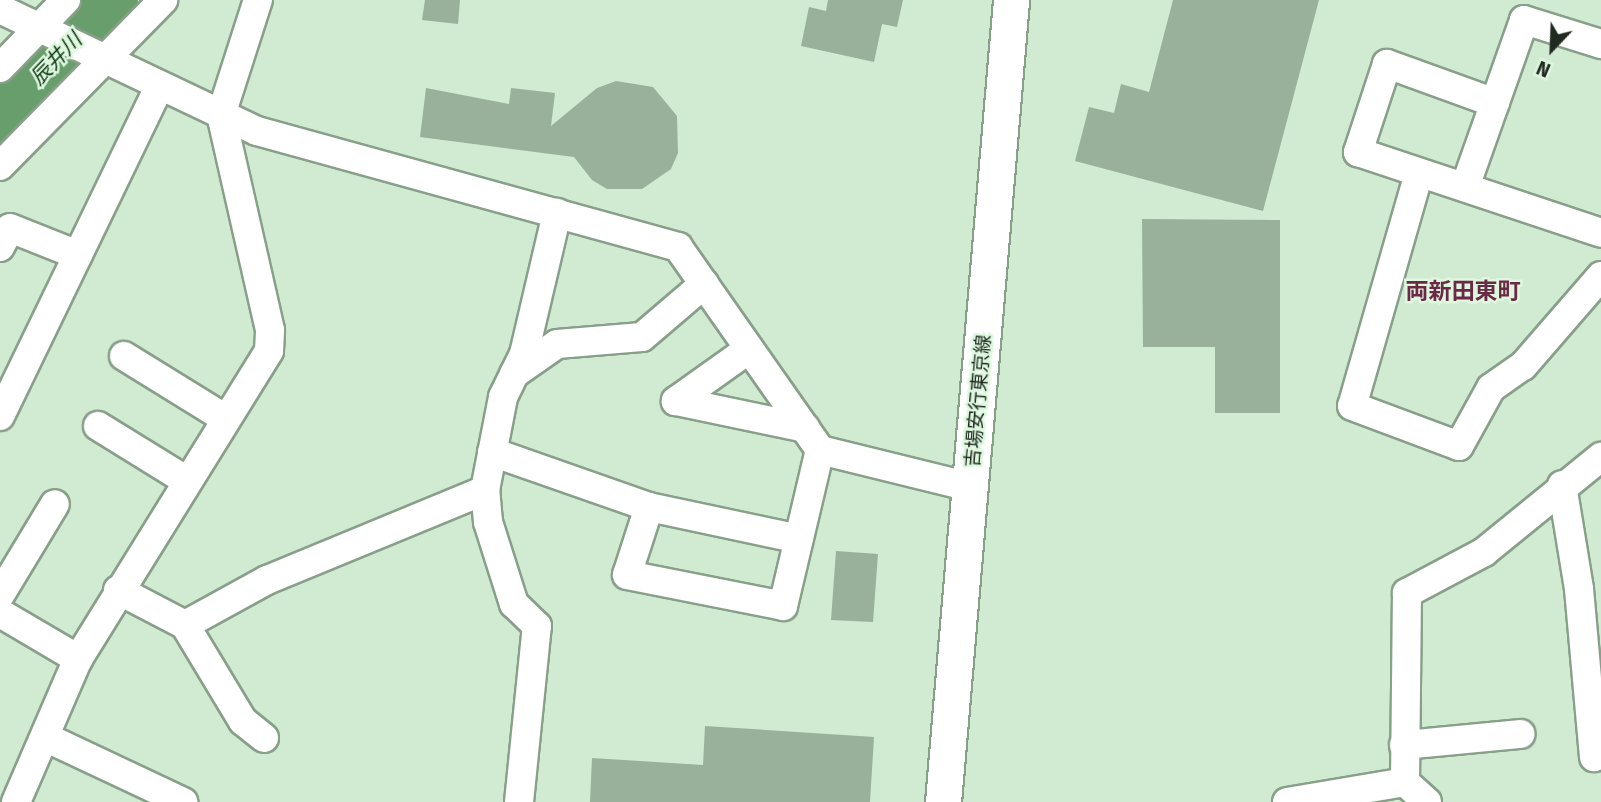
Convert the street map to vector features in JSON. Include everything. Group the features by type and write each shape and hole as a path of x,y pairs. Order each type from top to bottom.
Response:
{"main road":[{"name":"吉場安行東京線","path":"943,802 1011,0"}],"street":[{"path":"0,68 46,31 66,0"},
{"path":"0,166 103,58 163,0"},
{"path":"16,802 78,659 118,590 269,351 270,330 221,116 258,0"},
{"path":"0,9 159,87 257,131 678,247 813,439 799,539 783,606 627,575 649,507"},
{"path":"1465,187 1524,20 1601,44"},
{"path":"1494,103 1387,64 1358,152 1601,233"},
{"path":"0,416 159,87"},
{"path":"1419,173 1352,406 1459,446 1491,388 1523,366 1601,276"},
{"path":"519,802 537,626 514,604 488,522 485,490 503,397 524,354 557,213"},
{"path":"0,247 10,228 78,255"},
{"path":"514,374 557,344 642,337 704,284"},
{"path":"749,349 676,401 971,487"},
{"path":"124,356 226,419"},
{"path":"98,426 187,481"},
{"path":"492,452 649,507 799,539"},
{"path":"1393,790 1404,745 1407,593 1484,552 1562,485 1601,457"},
{"path":"1562,485 1590,588 1594,757"},
{"path":"185,625 267,580 485,490"},
{"path":"0,595 55,504"},
{"path":"118,590 185,625 243,721 264,738"},
{"path":"0,613 78,659"},
{"path":"1404,745 1520,734"},
{"path":"45,737 183,802"},
{"path":"1296,801 1393,790 1427,802"}],"building":[{"path":"425,0 460,0 458,24 422,20"},
{"path":"828,0 903,0 897,27 882,24 874,62 801,46 809,7 826,11"},
{"path":"1173,0 1319,0 1263,211 1075,161 1089,107 1114,113 1121,84 1149,92"},
{"path":"616,81 653,87 677,116 678,153 671,169 642,189 607,189 592,180 574,157 420,137 426,88 509,104 511,88 555,93 551,126 597,88"},
{"path":"1142,219 1280,220 1280,413 1215,413 1215,347 1143,347"},
{"path":"836,551 878,554 873,622 831,620"},
{"path":"705,726 874,737 870,802 590,802 592,758 703,765"}],"waterway":[{"name":"辰井川","path":"0,119 113,0"}],"district":[{"name":"両新田東町","path":"1463,291"}]}
